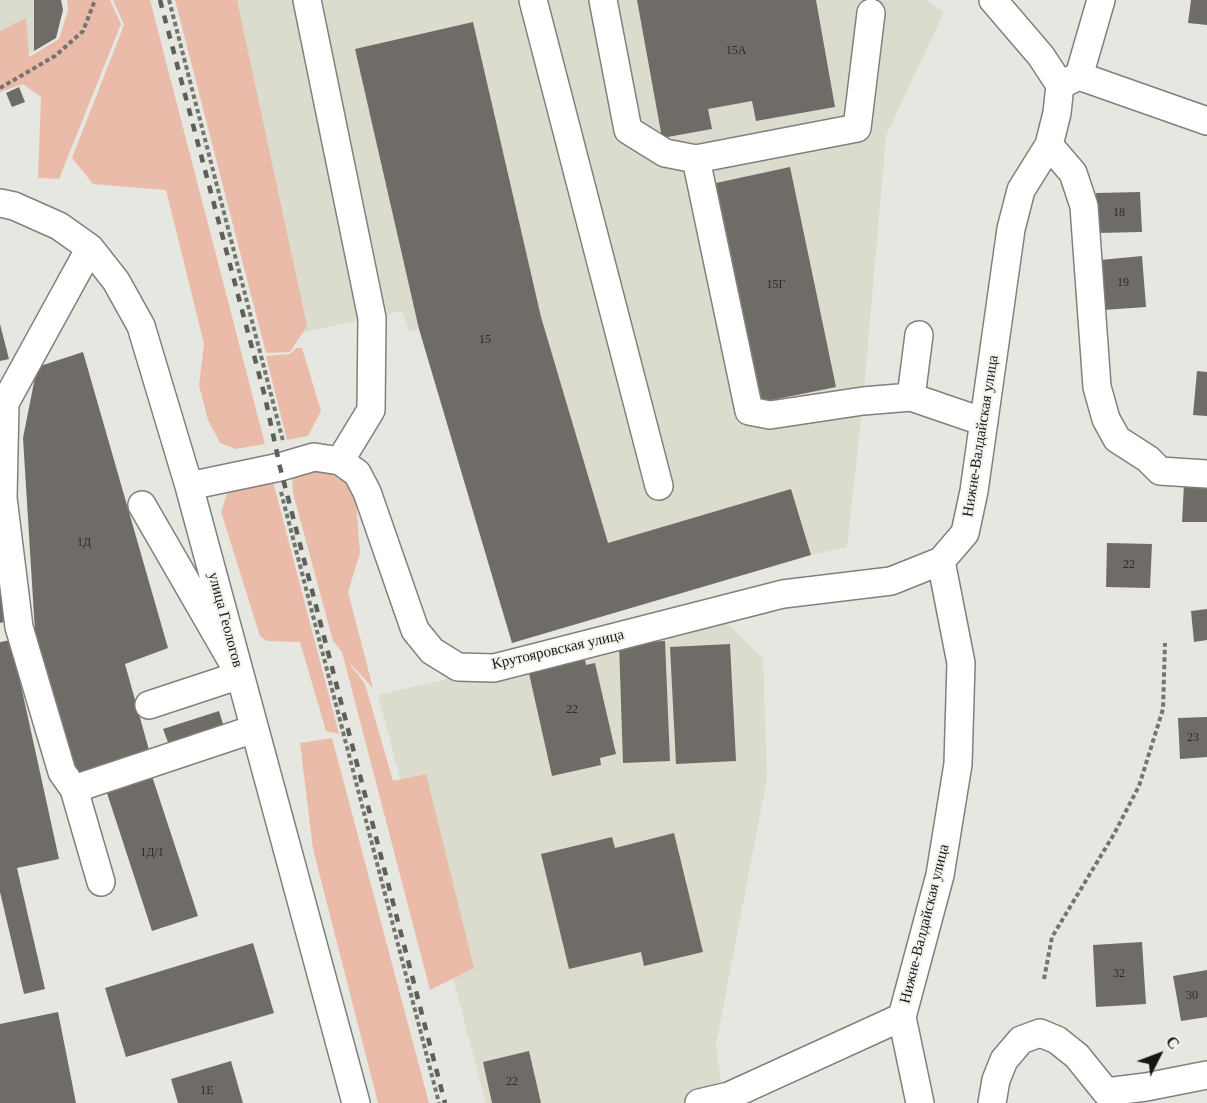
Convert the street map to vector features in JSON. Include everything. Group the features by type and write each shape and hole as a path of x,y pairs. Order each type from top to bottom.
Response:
{"street":[{"path":"189,486 314,457 340,460 371,410 372,318 307,0"},
{"path":"533,0 659,486"},
{"path":"603,0 628,130 665,153 696,159 857,128 871,13"},
{"path":"993,0 1041,56 1070,80 1207,122"},
{"name":"Нижне-Валдайская улица","path":"920,1103 902,1017 940,875 958,764 961,663 941,561 965,533 974,492 1011,229 1022,190 1049,145 1057,113 1101,0"},
{"path":"1049,145 1073,173 1083,206 1097,387 1106,419 1117,439 1148,459 1160,471 1207,474"},
{"path":"696,159 749,411 770,415 863,400 911,397 984,422"},
{"name":"улица Геологов","path":"0,203 14,206 59,226 90,248 116,281 141,327 189,486 356,1103"},
{"path":"90,248 3,404 3,498 10,630 62,771 74,789 101,882"},
{"path":"911,397 919,335"},
{"name":"Крутояровская улица","path":"340,460 357,473 367,492 415,630 432,651 458,667 494,668 783,594 891,580 941,561"},
{"path":"142,505 240,675 149,705"},
{"path":"74,789 254,729"},
{"path":"699,1103 729,1096 902,1017"},
{"path":"992,1103 996,1080 1004,1060 1021,1040 1040,1033 1057,1040 1077,1056 1104,1098 1207,1075"}],"path":[{"path":"0,88 55,56 84,31 95,0"},
{"path":"169,0 439,1103"},
{"path":"1044,979 1052,937 1114,834 1138,786 1163,709 1166,643"}],"shaded area":[{"path":"0,0 61,0 63,10 56,38 34,51 0,63"},
{"path":"67,0 110,0 121,24 59,179 38,178 41,97 23,84 0,92 0,31 26,18 29,57 59,39 68,10"},
{"path":"113,0 150,0 265,444 236,449 220,443 208,420 199,385 204,344 166,190 93,184 72,158 124,25"},
{"path":"175,0 237,0 307,326 290,352 266,353"},
{"path":"215,0 926,0 944,12 886,136 863,401 847,547 811,555 512,643 419,329 409,332 403,311 291,335"},
{"path":"296,348 302,348 321,411 308,436 287,440 266,356 290,354"},
{"path":"320,465 343,476 356,503 360,553 348,592 373,688 347,660 365,684 393,781 426,774 474,968 430,990 342,652 333,641 293,493 292,473"},
{"path":"268,477 274,485 339,734 326,731 300,642 267,641 260,636 221,512 229,487"},
{"path":"720,616 763,658 767,778 716,1045 724,1103 486,1103 378,695"},
{"path":"332,738 429,1103 378,1103 313,849 300,743"}],"building":[{"path":"34,0 61,0 63,10 56,38 34,51"},
{"path":"637,0 816,0 835,107 756,121 752,101 708,109 712,129 662,138"},
{"path":"1191,0 1207,0 1207,25 1188,23"},
{"path":"473,22 541,317 608,543 791,489 811,555 512,643 419,329 355,49"},
{"path":"19,87 25,102 12,107 6,93"},
{"path":"790,167 836,387 762,402 716,183"},
{"path":"1140,192 1142,232 1097,233 1096,193"},
{"path":"1142,256 1146,307 1103,310 1100,260"},
{"path":"0,324 9,359 0,361"},
{"path":"83,352 168,648 125,664 149,750 76,774 36,648 23,438 37,367"},
{"path":"1197,371 1207,372 1207,416 1193,415"},
{"path":"1184,484 1207,484 1207,522 1182,522"},
{"path":"1107,543 1152,544 1150,588 1106,587"},
{"path":"0,574 11,620 0,623"},
{"path":"1207,609 1207,640 1194,642 1191,611"},
{"path":"11,640 59,859 17,868 45,989 24,994 0,892 0,642"},
{"path":"665,641 670,761 623,763 619,643"},
{"path":"730,644 736,761 676,764 670,647"},
{"path":"583,648 586,665 595,663 616,754 600,758 601,765 552,776 526,660"},
{"path":"219,711 224,727 169,745 163,729"},
{"path":"1207,717 1207,757 1180,759 1178,718"},
{"path":"152,776 198,916 152,931 106,790"},
{"path":"674,833 703,952 644,966 641,952 569,969 541,854 612,837 615,848"},
{"path":"1142,942 1146,1004 1096,1007 1093,945"},
{"path":"253,943 274,1013 126,1057 105,988"},
{"path":"1207,970 1207,1017 1181,1021 1173,976"},
{"path":"58,1012 76,1103 0,1103 0,1024"},
{"path":"529,1051 541,1103 492,1103 483,1062"},
{"path":"231,1061 243,1103 178,1103 171,1079"}],"railway":[{"path":"160,0 265,397 280,467 445,1103"}]}
